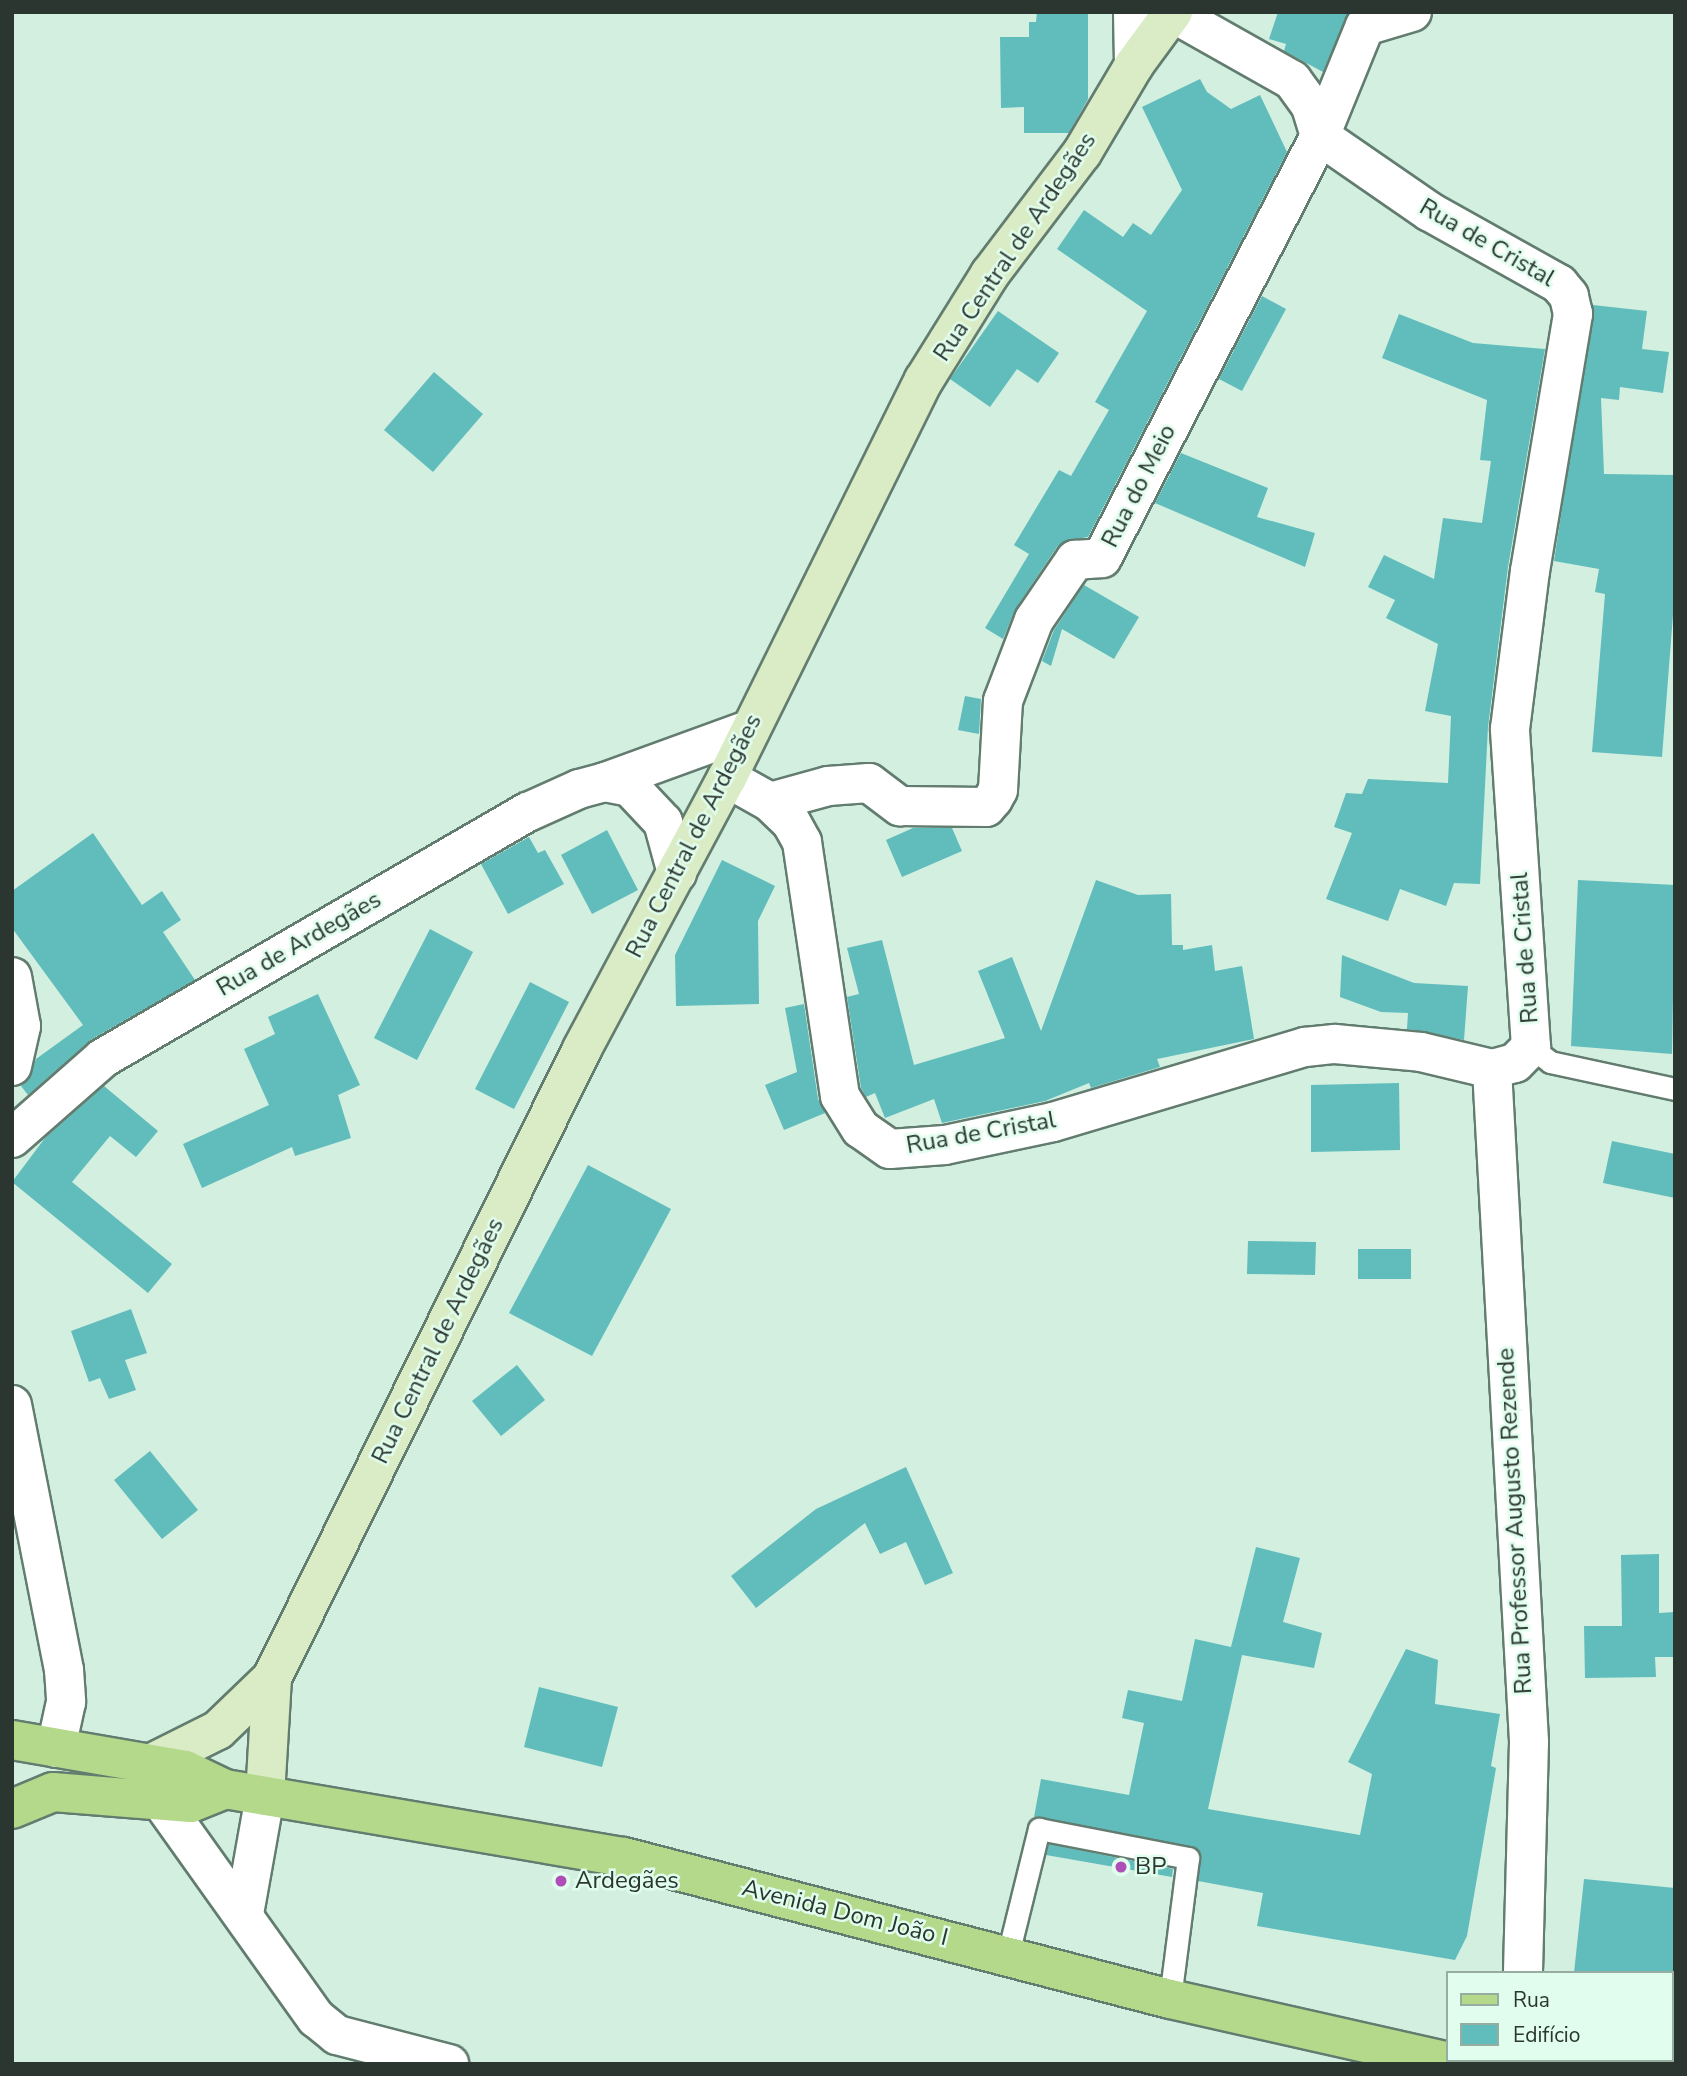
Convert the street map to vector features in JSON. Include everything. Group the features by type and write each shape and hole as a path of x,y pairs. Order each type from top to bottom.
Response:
{"main road":[{"name":"Avenida Dom João I","path":"12,1740 185,1770 225,1790 624,1857 1170,1999 1446,2061"},
{"name":"Avenida Dom João I","path":"12,1809 52,1792 191,1803 225,1790"}],"street":[{"path":"1133,12 1134,65"},
{"name":"Rua do Meio","path":"770,802 828,786 869,783 900,806 986,807 998,790 1003,701 1034,620 1075,559 1102,558 1320,136 1365,26 1412,12"},
{"path":"1173,13 1292,80 1311,106 1320,136"},
{"name":"Rua Central de Ardegães","path":"150,1764 218,1730 272,1678 582,1049 727,778 924,380 990,274 1082,153 1134,65 1173,13"},
{"name":"Rua de Cristal","path":"727,778 770,802 791,822 803,842 840,1096 861,1129 890,1149 944,1145 1053,1122 1305,1047 1335,1044 1421,1052 1492,1069 1515,1063 1531,1046 1510,729 1530,571 1573,314 1569,296 1559,284 1430,212 1320,136"},
{"name":"Rua de Ardegães","path":"12,1138 103,1058 528,812 618,784 751,729"},
{"path":"618,784 663,822 677,873"},
{"path":"12,977 21,1026 12,1066"},
{"name":"Rua Professor Augusto Rezende","path":"1492,1069 1529,1742 1522,1971"},
{"path":"12,1405 64,1670 66,1702 56,1748"},
{"name":"Rua Central de Ardegães","path":"265,1796 272,1678"},
{"path":"244,1914 265,1796"},
{"path":"161,1801 244,1914 294,1990 337,2035 449,2064"}],"lane":[{"path":"1531,1046 1550,1062 1675,1089"},
{"path":"1008,1955 1039,1829 1188,1858 1170,1999"}],"building":[{"path":"1037,12 1088,12 1088,99 1069,133 1024,133 1024,107 1001,108 1000,37 1029,37 1029,22 1036,22"},
{"path":"1278,12 1349,12 1323,72 1284,51 1286,44 1269,39"},
{"path":"1200,79 1207,92 1231,109 1260,95 1287,152 1088,537 1065,541 1057,547 1016,608 1003,639 985,628 1029,554 1014,545 1059,470 1071,476 1109,410 1095,402 1147,311 1057,249 1084,210 1123,237 1133,223 1151,235 1182,190 1142,107"},
{"path":"1262,296 1286,309 1242,391 1219,379"},
{"path":"1593,305 1647,311 1642,349 1669,352 1663,393 1620,387 1619,400 1601,398 1604,474 1675,475 1675,589 1662,757 1592,752 1605,594 1595,592 1599,569 1554,561"},
{"path":"998,311 1059,353 1038,383 1017,369 990,407 950,379"},
{"path":"1399,314 1473,343 1545,349 1508,567 1488,727 1480,884 1454,883 1446,906 1400,889 1388,921 1326,899 1352,833 1334,827 1346,793 1362,794 1368,779 1448,783 1451,716 1425,711 1438,644 1386,618 1395,600 1368,587 1384,555 1434,579 1443,518 1482,523 1491,461 1480,460 1487,400 1382,358"},
{"path":"434,372 483,414 433,472 384,430"},
{"path":"1181,453 1268,488 1257,517 1315,533 1305,567 1155,503"},
{"path":"1084,585 1139,617 1114,659 1062,629 1051,666 1042,661 1054,630"},
{"path":"965,696 981,699 979,734 958,730"},
{"path":"913,828 952,828 962,851 902,877 886,840"},
{"path":"607,830 638,890 592,914 561,855"},
{"path":"93,833 142,905 162,891 181,920 163,932 195,980 92,1039 28,1095 21,1086 28,1080 36,1059 83,1025 12,928 12,891"},
{"path":"529,837 538,853 545,850 564,884 508,914 481,864"},
{"path":"722,860 775,886 758,921 759,1004 676,1006 675,955"},
{"path":"1096,880 1138,895 1171,894 1172,945 1183,945 1183,950 1212,945 1215,971 1242,966 1254,1039 1157,1059 1160,1067 1091,1088 1089,1083 1045,1101 942,1123 934,1099 885,1118 875,1093 866,1097 861,1088 847,997 859,994 847,948 882,940 914,1065 1005,1038 978,971 1012,957 1041,1031"},
{"path":"1578,880 1675,885 1672,1054 1571,1046"},
{"path":"430,929 473,952 417,1060 374,1038"},
{"path":"1342,955 1414,983 1468,986 1464,1040 1407,1029 1408,1013 1381,1012 1340,997"},
{"path":"530,982 569,1002 514,1109 475,1089"},
{"path":"318,994 360,1085 338,1095 351,1138 295,1156 292,1147 202,1188 183,1144 269,1105 244,1049 275,1034 268,1017"},
{"path":"804,1004 818,1099 825,1113 784,1130 765,1085 797,1072 785,1008"},
{"path":"1399,1083 1400,1150 1311,1152 1311,1085"},
{"path":"104,1086 158,1131 136,1157 110,1136 72,1182 172,1264 148,1293 12,1182 45,1138"},
{"path":"1612,1141 1675,1154 1675,1198 1603,1183"},
{"path":"588,1165 671,1209 592,1356 509,1313"},
{"path":"1248,1241 1316,1242 1315,1275 1247,1274"},
{"path":"1358,1249 1411,1249 1411,1279 1358,1279"},
{"path":"131,1309 147,1353 125,1360 136,1390 109,1399 100,1378 89,1382 71,1331"},
{"path":"517,1365 545,1400 501,1436 472,1401"},
{"path":"150,1451 198,1510 162,1539 114,1480"},
{"path":"906,1467 953,1573 925,1585 906,1542 880,1554 865,1523 756,1608 731,1576 816,1509"},
{"path":"1256,1547 1300,1558 1283,1622 1322,1633 1314,1668 1242,1655 1208,1809 1360,1835 1372,1774 1348,1762 1406,1649 1438,1660 1435,1704 1500,1714 1491,1766 1496,1768 1467,1936 1455,1960 1257,1926 1263,1893 1198,1881 1201,1859 1196,1848 1034,1817 1041,1779 1129,1795 1144,1723 1122,1718 1128,1690 1182,1701 1195,1639 1231,1647"},
{"path":"1659,1554 1659,1613 1675,1612 1675,1657 1655,1657 1656,1677 1585,1678 1584,1626 1622,1626 1621,1555"},
{"path":"539,1687 618,1707 602,1767 524,1747"},
{"path":"1049,1844 1173,1869 1172,1877 1046,1855"},
{"path":"1584,1879 1675,1888 1675,1973 1574,1971"}],"place":[{"name":"BP","path":"1121,1867"},
{"name":"Ardegães","path":"561,1881"}]}
